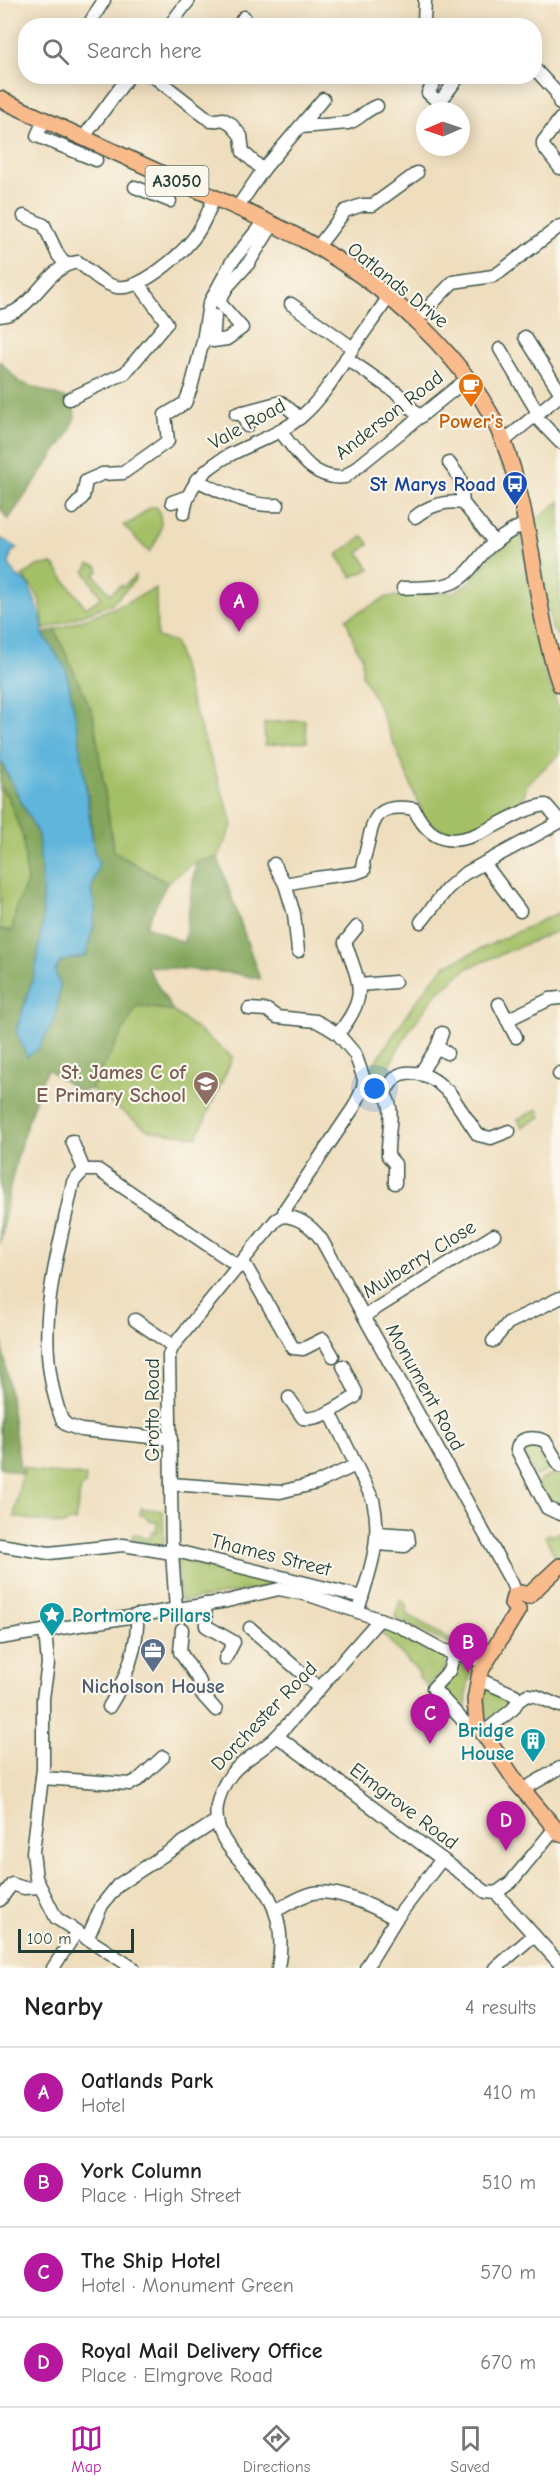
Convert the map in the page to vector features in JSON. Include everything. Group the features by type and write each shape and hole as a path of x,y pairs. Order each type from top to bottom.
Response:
{"main road":[{"name":"Oatlands Drive","path":"0,99 269,222 317,248 416,320 447,352 467,379 504,441 526,523 544,623 560,685"},
{"path":"558,1831 522,1790 480,1728 475,1700 478,1679 485,1662 518,1610 513,1607 512,1601 560,1566"}],"street":[{"path":"93,18 104,0"},
{"path":"175,18 189,0"},
{"path":"424,18 425,0"},
{"path":"542,77 556,92 560,104"},
{"path":"83,138 123,84"},
{"path":"163,84 211,121 223,119 230,123 241,136 243,153 263,170"},
{"path":"433,84 428,93 436,100 443,98 453,84"},
{"path":"237,208 263,170 322,99"},
{"path":"301,126 353,122 366,109 377,106"},
{"path":"560,118 543,142 543,146 560,168"},
{"path":"44,120 37,136 96,160"},
{"path":"317,248 345,211 362,205 373,205 417,173"},
{"path":"153,194 162,174"},
{"path":"135,187 170,201"},
{"path":"0,316 8,315 23,306 65,264 78,262 114,286 130,287 139,284 175,257 194,238 214,198"},
{"path":"24,216 44,225 58,255 65,264"},
{"path":"219,302 228,286 248,264 269,222"},
{"path":"74,508 83,497 86,481 102,474 123,473 168,441 165,416 185,403 191,388 209,304 231,263 269,222"},
{"path":"416,320 453,282 493,276 559,229"},
{"path":"69,399 125,373 167,323 139,284"},
{"name":"Vale Road","path":"184,513 186,497 196,480 214,463 280,432 315,405 388,298"},
{"path":"291,304 397,393 420,417"},
{"path":"504,441 560,394 525,337"},
{"path":"500,349 536,414 560,442"},
{"name":"Anderson Road","path":"280,432 317,473 335,478 351,473 467,379"},
{"path":"247,426 239,413 281,402 300,418"},
{"path":"449,463 460,478 463,503 495,543"},
{"path":"196,480 230,496 267,505 278,505"},
{"path":"172,501 186,497"},
{"path":"415,517 425,509 452,501 463,503"},
{"path":"403,588 438,587 453,583 465,576 509,531 526,523"},
{"path":"285,884 363,870 375,817 384,809 400,806 414,809 430,833 447,839 465,840 531,807 546,805 560,821 464,874 447,890 421,922"},
{"path":"484,863 520,911"},
{"path":"274,864 285,884 294,914 298,951"},
{"path":"338,1034 353,1015 359,1001 359,985 345,942 357,927"},
{"path":"359,985 395,982"},
{"path":"507,1020 550,999 560,998"},
{"path":"499,1004 516,1037"},
{"path":"249,1009 267,1010 277,1017 292,1020 316,1021 338,1034 355,1054 361,1066 363,1088 379,1089 384,1092 390,1109 391,1131 388,1156 394,1164 395,1183"},
{"path":"420,1074 442,1050 442,1033"},
{"path":"384,1092 398,1076 410,1073 420,1074 435,1080 449,1092 478,1135 491,1138 509,1131"},
{"name":"Grotto Road","path":"176,1609 172,1552 169,1359 173,1347 242,1265 276,1220 283,1216 285,1209 354,1107 363,1088"},
{"path":"72,1141 84,1170"},
{"path":"171,1438 81,1430 67,1425 62,1420 59,1411 46,1348 47,1305 73,1182 84,1170 92,1168 103,1172 242,1265 294,1348 303,1349 323,1339 333,1356"},
{"name":"Monument Road","path":"283,1216 304,1223 317,1234 522,1595"},
{"name":"Mulberry Close","path":"364,1317 494,1235"},
{"path":"493,1341 508,1323 560,1298"},
{"path":"135,1320 173,1347"},
{"path":"290,1398 303,1418 311,1419 330,1412 355,1398 356,1392 343,1366"},
{"path":"330,1412 373,1500 377,1538 358,1611"},
{"path":"560,1466 546,1441 531,1438 518,1445 517,1450 548,1508 560,1514"},
{"path":"171,1484 280,1491 316,1483 356,1465"},
{"name":"Thames Street","path":"0,1545 49,1553 123,1545 172,1552 362,1597"},
{"name":"Thames Street","path":"0,1638 279,1590 309,1594 358,1611 399,1626 443,1650 485,1662"},
{"path":"205,1604 206,1626 234,1642 225,1659"},
{"path":"109,1707 117,1695 133,1647 138,1628 137,1615"},
{"name":"Dorchester Road","path":"216,1821 217,1805 225,1782 234,1771 277,1736 380,1619"},
{"path":"250,1628 319,1688"},
{"path":"182,1629 180,1652 200,1682 198,1690 216,1710"},
{"path":"45,1630 48,1664 43,1698 42,1778 33,1865 40,1887 56,1918 133,1968"},
{"path":"454,1654 449,1671 433,1688 463,1722 470,1726 480,1728 513,1709 518,1701 529,1694 560,1706"},
{"path":"478,1679 515,1695 518,1701"},
{"name":"Elmgrove Road","path":"277,1736 486,1892 496,1893"},
{"path":"42,1778 130,1784 138,1780 163,1756"},
{"path":"522,1790 560,1768"},
{"path":"53,1968 82,1936 118,1885 216,1821 220,1835 260,1884 275,1911 281,1934 278,1968"},
{"path":"558,1831 511,1882 496,1893 560,1964"},
{"path":"366,1968 396,1919 442,1859"},
{"path":"0,1900 12,1884 24,1888 40,1887"},
{"path":"275,1911 306,1895 322,1892 364,1903 396,1919"},
{"path":"496,1968 534,1935"}],"green space":[{"path":"0,361 19,382 73,401 75,417 69,433 8,520 0,508"},
{"path":"560,501 560,637 552,629 534,521"},
{"path":"152,507 157,507 161,525 156,541 149,552 123,525"},
{"path":"520,532 543,669 560,711 560,754 527,784 522,804 472,829 447,832 435,827 424,817 377,703 362,675 362,656 357,650 346,619 387,597 455,592 468,583 494,553"},
{"path":"363,536 369,544 359,553 370,569 352,577 337,555"},
{"path":"53,564 86,608 101,597 85,572 89,564 97,566 99,571 94,574 110,594 121,585 123,587 135,576 135,580 113,603 44,630 37,594 22,576 39,565"},
{"path":"156,588 157,637 175,642 192,703 233,824 218,858 196,861 167,883 114,852 93,714 55,630 121,605"},
{"path":"55,630 93,714 114,852 167,883 146,926 184,943 196,861 218,858 260,979 233,973 146,966 173,1011 137,1006 91,1089 80,1092 47,1069 18,1155 7,1200 0,1245 0,929 12,931 17,905 27,882 23,837 8,797 0,788 0,761 38,835 43,918 36,968 16,1031 39,1048 49,1029 58,1002 58,982 55,971 61,961 86,956 95,916 91,892 99,863 94,852 90,808 66,669 43,634"},
{"path":"305,720 307,742 265,745 264,723"},
{"path":"0,788 8,797 23,837 27,882 17,906 12,931 0,929"},
{"path":"560,912 560,930 468,968 438,992 410,1029 390,1064 391,1076 386,1083 374,1084 365,1076 413,1005 446,965"},
{"path":"137,1005 173,1011 233,1057 197,1137 148,1130 91,1089"},
{"path":"538,1109 541,1117 522,1127 518,1119"},
{"path":"0,1326 20,1467 25,1473 0,1467"},
{"path":"540,1442 554,1465 553,1468 536,1476 520,1446"},
{"path":"23,1466 37,1472 86,1476 85,1486 81,1487 75,1522 70,1521 63,1525 14,1517"},
{"path":"555,1473 560,1476 560,1511 552,1509 538,1484 540,1480"},
{"path":"141,1508 163,1511 164,1543 159,1548 150,1543 132,1540 133,1534 150,1539 152,1532 156,1532 157,1522 149,1521 144,1515 140,1515"},
{"path":"560,1532 560,1557 557,1560 545,1536"},
{"path":"177,1554 188,1556 187,1562 275,1583 283,1584 284,1578 355,1600 354,1603 275,1586 183,1601 180,1598"},
{"path":"400,1600 406,1604 407,1614 457,1644 456,1648 395,1618"},
{"path":"382,1625 442,1655 446,1660 446,1667 429,1685 426,1685 418,1676 420,1674 380,1631"},
{"path":"458,1665 463,1665 471,1672 466,1694 467,1706 462,1715 436,1690"},
{"path":"486,1685 512,1698 514,1705 486,1723 482,1714 482,1688"}],"water":[{"path":"0,538 17,548 11,553 9,564 16,576 28,583 41,617 43,634 66,669 79,735 94,852 99,863 91,892 95,916 86,956 61,961 55,971 60,986 55,1019 39,1048 27,1057 16,1031 36,968 43,918 41,866 38,835 0,759"}],"place":[{"name":"Power's","path":"471,409"},
{"name":"St Marys Road","path":"515,507"},
{"name":"Oatlands Park","path":"239,632"},
{"name":"St. James C of E Primary School","path":"206,1107"},
{"name":"Portmore Pillars","path":"52,1638"},
{"name":"York Column","path":"468,1673"},
{"name":"Nicholson House","path":"153,1674"},
{"name":"The Ship Hotel","path":"430,1744"},
{"name":"Bridge House","path":"533,1764"},
{"name":"Royal Mail Delivery Office","path":"506,1851"}]}
